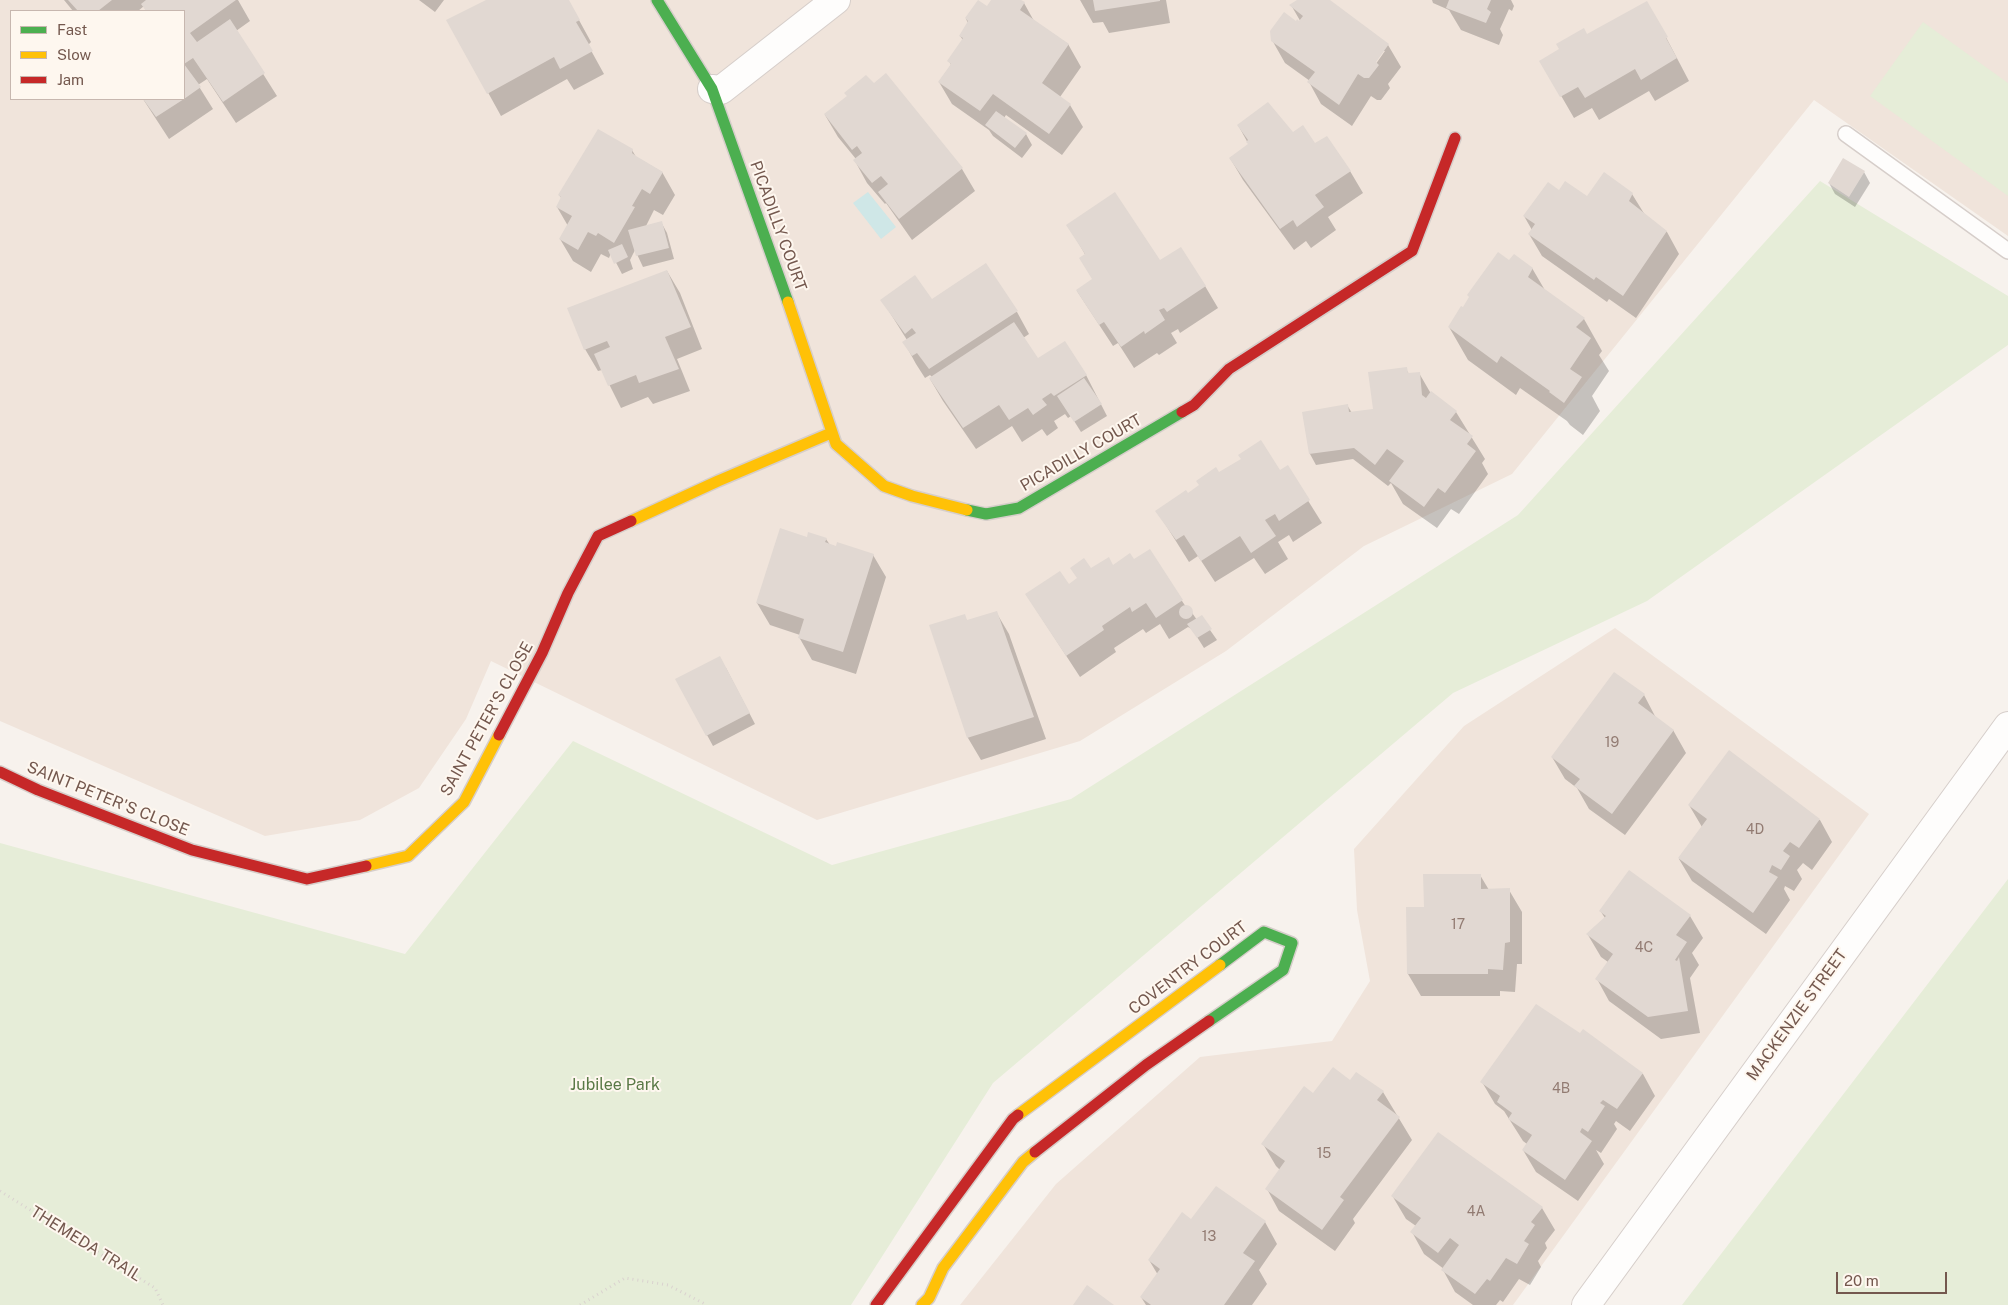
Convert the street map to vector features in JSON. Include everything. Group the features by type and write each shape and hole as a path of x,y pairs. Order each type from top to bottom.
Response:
{"street":[{"name":"PICADILLY COURT","path":"657,0 712,89 797,326 836,444 884,486 912,496 979,513 986,514 1020,508 1194,405 1228,369 1412,251 1455,138"},
{"path":"712,89 721,90 836,0"},
{"name":"SAINT PETER'S CLOSE","path":"0,772 38,790 192,850 308,879 408,856 464,802 542,653 568,593 598,536 831,433"},
{"name":"MACKENZIE STREET","path":"1586,1305 2008,726"},
{"name":"COVENTRY COURT","path":"876,1305 1014,1119 1264,932 1292,943 1283,970 1146,1065 1023,1162 943,1268 929,1298 922,1305"}],"lane":[{"path":"1846,134 2008,251"}],"path":[{"name":"THEMEDA TRAIL","path":"0,1191 155,1288 163,1305"},
{"path":"580,1305 625,1278 668,1285 707,1305"}],"shaded area":[{"path":"0,0 2008,0 2008,236 1814,100 1512,474 1364,546 1226,651 1080,741 817,820 491,661 466,719 419,788 360,820 265,836 0,721"},
{"path":"1615,628 1869,814 1513,1305 960,1305 1056,1184 1200,1057 1332,1041 1370,981 1357,910 1354,849 1464,726"}],"green space":[{"path":"1923,22 2008,83 2008,196 1870,96"},
{"name":"Jubilee Park","path":"1820,181 2008,296 2008,345 1647,601 1453,693 993,1083 851,1305 0,1305 0,843 405,954 573,741 832,865 1071,799 1518,515"},
{"path":"2008,879 2008,1305 1682,1305"}],"water":[{"path":"868,192 896,227 881,239 853,203"}],"building":[{"path":"68,0 112,0 99,10 77,10"},
{"path":"146,0 236,0 190,33 197,42 230,19 265,73 223,102 193,58 185,63 185,10 145,10 141,4"},
{"path":"486,0 569,0 580,20 576,22 593,51 560,69 554,57 487,94 446,20"},
{"path":"978,0 987,6 991,0 1021,0 1025,2 1020,10 1069,44 1042,83 1071,104 1049,134 993,94 980,111 938,82 951,64 947,61 963,38 959,36 968,21 965,18"},
{"path":"1093,0 1160,0 1160,1 1095,11"},
{"path":"1297,0 1330,0 1389,44 1376,62 1379,65 1369,78 1364,78 1358,74 1339,105 1307,82 1315,72 1271,41 1270,31 1284,12 1296,21 1297,19 1299,21 1303,16 1289,5"},
{"path":"1449,0 1491,0 1487,9 1491,12 1486,23 1446,8"},
{"path":"1647,1 1668,37 1666,38 1677,58 1641,80 1635,69 1585,98 1578,87 1560,97 1539,61 1559,49 1556,44 1584,28 1587,34"},
{"path":"185,65 201,87 185,98"},
{"path":"886,73 963,168 899,219 878,192 888,184 881,176 872,183 853,160 862,153 857,146 852,150 824,114 847,96 844,93 866,75 874,83"},
{"path":"144,100 182,100 156,117"},
{"path":"1268,102 1293,132 1303,125 1315,143 1327,136 1351,171 1315,195 1324,207 1297,227 1293,220 1280,229 1229,158 1248,144 1246,142 1248,140 1237,125"},
{"path":"996,111 1027,133 1015,148 985,125"},
{"path":"598,129 633,149 632,153 663,172 650,194 642,189 632,206 635,207 614,243 598,233 596,236 588,232 578,250 559,239 572,216 556,207 561,197 558,195"},
{"path":"1843,158 1865,171 1849,197 1828,183"},
{"path":"1604,172 1633,193 1629,201 1667,231 1623,296 1596,277 1594,280 1528,234 1535,224 1523,216 1548,182 1559,190 1565,181 1587,196"},
{"path":"1115,192 1160,260 1181,247 1206,286 1167,312 1164,308 1159,310 1165,320 1145,334 1144,331 1121,347 1104,322 1099,325 1076,290 1092,279 1079,258 1085,254 1066,225"},
{"path":"662,221 669,248 636,256 628,230"},
{"path":"622,244 628,257 614,264 608,250"},
{"path":"1498,252 1509,260 1514,254 1533,268 1528,277 1585,318 1576,327 1591,338 1570,369 1582,377 1564,403 1501,356 1497,363 1448,327 1469,297 1467,295"},
{"path":"986,263 1018,311 929,369 917,353 912,356 902,342 916,333 912,328 905,334 880,300 915,275 932,299"},
{"path":"667,270 691,327 665,337 679,369 639,383 636,375 608,386 594,354 610,347 607,341 584,350 567,308"},
{"path":"1014,322 1038,358 1065,341 1087,375 1054,396 1051,393 1042,399 1047,405 1033,415 1028,408 1009,420 999,405 963,428 929,378"},
{"path":"1407,367 1408,373 1420,372 1422,395 1426,398 1431,391 1457,411 1450,420 1473,436 1467,444 1476,451 1445,493 1438,488 1424,507 1389,481 1404,461 1387,449 1375,465 1354,448 1309,454 1302,412 1348,404 1349,412 1373,409 1368,372"},
{"path":"1084,378 1102,404 1074,422 1057,396"},
{"path":"1261,440 1280,470 1288,465 1310,500 1279,521 1275,514 1265,520 1276,536 1251,553 1240,536 1201,561 1184,535 1176,540 1155,511 1186,490 1188,493 1199,485 1196,481 1216,467 1219,472 1241,459 1238,455"},
{"path":"780,528 807,537 808,532 827,538 825,542 836,546 837,542 874,554 843,652 798,638 804,619 756,603"},
{"path":"1150,549 1183,600 1156,618 1146,603 1132,612 1130,607 1102,626 1104,630 1066,656 1025,594 1060,571 1069,584 1077,578 1070,568 1084,558 1091,568 1109,557 1113,565 1130,553 1134,559"},
{"path":"1186,605 1191,607 1193,612 1191,617 1186,619 1181,617 1179,612 1181,607"},
{"path":"997,611 1034,717 967,738 929,625 965,614 967,620"},
{"path":"1202,615 1212,629 1197,638 1187,624"},
{"path":"720,656 750,713 706,736 675,679"},
{"path":"1614,672 1645,694 1638,703 1674,730 1612,814 1574,786 1580,779 1551,757"},
{"path":"1729,750 1820,819 1799,848 1790,842 1783,851 1790,856 1781,870 1772,865 1769,872 1778,877 1753,913 1678,858 1707,819 1688,805"},
{"path":"1629,870 1691,915 1676,935 1687,942 1675,960 1677,961 1679,957 1688,1011 1648,1017 1595,979 1613,954 1586,934 1606,916 1599,911"},
{"path":"1423,874 1481,874 1481,889 1510,888 1510,942 1505,943 1503,970 1488,969 1488,974 1407,974 1406,907 1424,907"},
{"path":"1536,1004 1580,1033 1583,1029 1643,1073 1617,1109 1603,1100 1600,1103 1605,1106 1588,1132 1582,1128 1580,1132 1592,1141 1565,1180 1522,1150 1532,1135 1508,1119 1512,1113 1497,1102 1500,1096 1480,1082"},
{"path":"1333,1067 1350,1080 1356,1072 1384,1091 1377,1100 1400,1117 1340,1197 1344,1200 1322,1230 1265,1189 1285,1161 1261,1144 1304,1086 1313,1093"},
{"path":"1438,1132 1543,1207 1531,1222 1535,1225 1524,1241 1529,1244 1517,1264 1506,1258 1490,1281 1487,1279 1475,1294 1441,1270 1459,1245 1450,1238 1438,1253 1410,1232 1421,1218 1391,1196"},
{"path":"1216,1186 1266,1221 1243,1253 1255,1261 1224,1305 1151,1305 1140,1297 1160,1269 1148,1260 1182,1212 1191,1219"},
{"path":"1087,1285 1114,1305 1073,1305"}],"traffic: fast":[{"path":"657,0 712,89 788,302"},
{"path":"967,510 986,514 1019,508 1182,412"},
{"path":"1209,1021 1283,970 1292,943 1264,932 1220,965"}],"traffic: slow":[{"path":"788,302 836,444 884,486 912,496 967,510"},
{"path":"631,521 718,481 831,433"},
{"path":"366,866 408,856 464,802 499,735"},
{"path":"1018,1115 1220,965"},
{"path":"922,1305 929,1298 943,1268 1023,1162 1035,1152"}],"traffic: jam":[{"path":"1182,412 1194,405 1229,369 1412,251 1455,138"},
{"path":"499,735 542,653 568,593 598,536 631,521"},
{"path":"0,772 38,790 192,850 307,879 366,866"},
{"path":"1035,1152 1146,1065 1209,1021"},
{"path":"876,1305 1013,1119 1018,1115"}]}
